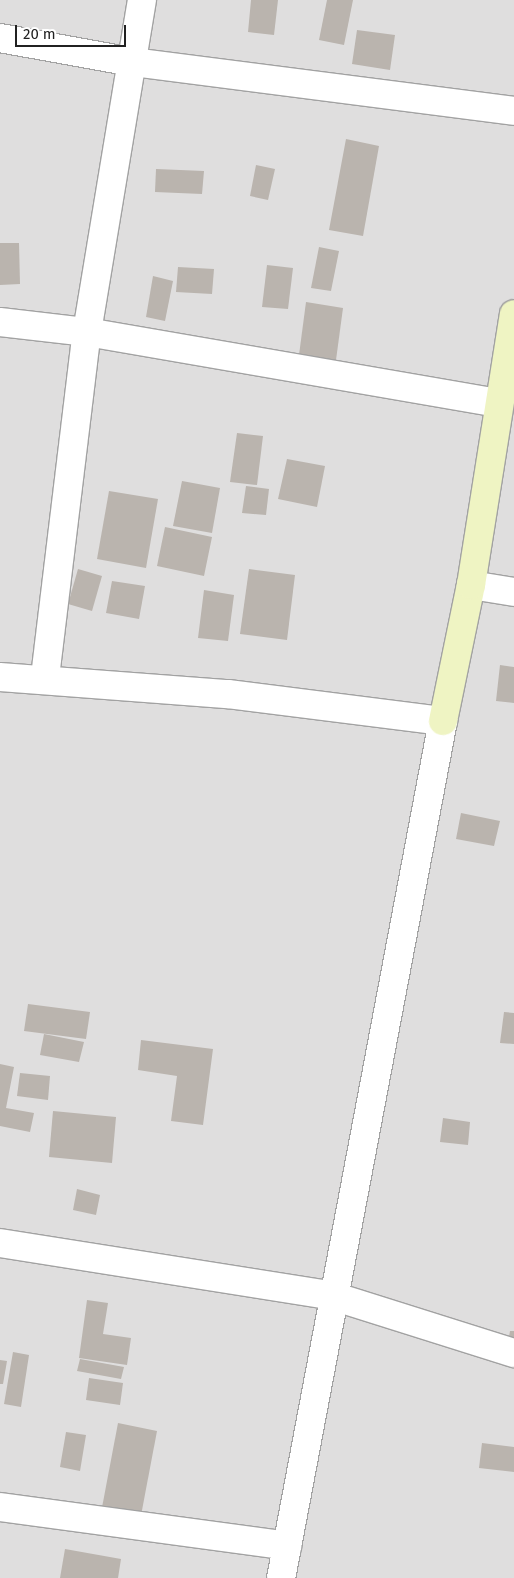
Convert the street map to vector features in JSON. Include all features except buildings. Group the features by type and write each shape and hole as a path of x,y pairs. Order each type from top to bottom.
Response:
{"street":[{"path":"45,677 88,332 142,0"},
{"path":"0,38 132,62 514,111"},
{"path":"281,1578 443,721 471,585 498,403 514,314"},
{"path":"0,322 88,332 498,403"},
{"path":"471,585 514,592"},
{"path":"0,677 45,677 443,721"},
{"path":"0,1243 334,1296 514,1353"},
{"path":"0,1507 287,1546"}],"shaded area":[{"path":"0,0 514,0 514,1578 0,1578"}]}
